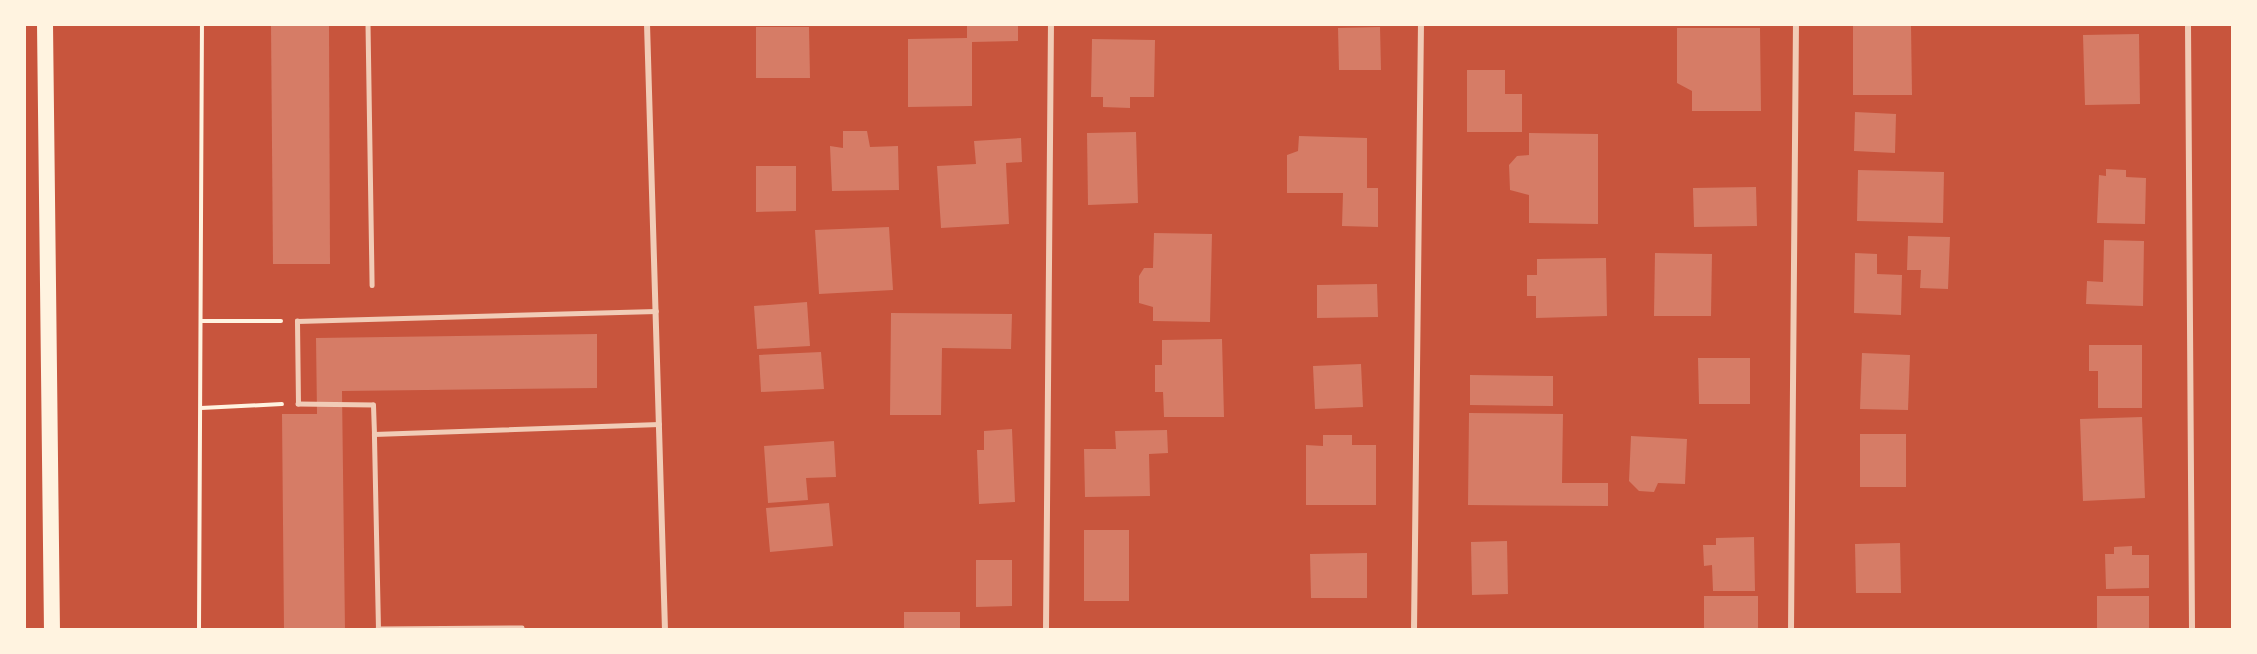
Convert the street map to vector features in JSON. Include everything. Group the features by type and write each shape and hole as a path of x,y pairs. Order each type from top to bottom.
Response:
{"highway":[{"path":"45,24 52,630"}],"street":[{"path":"647,24 665,630"},
{"path":"1046,630 1051,24"},
{"path":"1414,630 1421,24"},
{"path":"1791,630 1796,24"},
{"path":"2188,24 2192,630"}],"lane":[{"path":"368,24 372,285"},
{"path":"522,628 378,629 373,405 298,404 297,321 656,311"},
{"path":"374,434 659,424"}],"path":[{"path":"199,630 202,24"},
{"path":"202,321 297,321"},
{"path":"201,408 298,404"}],"building":[{"path":"271,24 329,24 330,264 273,264"},
{"path":"967,25 1018,25 1018,41 972,42 972,106 908,107 908,39 967,38"},
{"path":"1853,25 1911,25 1912,95 1853,95"},
{"path":"756,27 809,27 810,78 756,78"},
{"path":"1380,27 1381,70 1339,70 1338,28"},
{"path":"1677,28 1760,28 1761,111 1692,111 1692,91 1677,83"},
{"path":"2139,34 2140,104 2085,105 2083,35"},
{"path":"1092,39 1155,40 1154,97 1130,97 1130,108 1103,107 1103,97 1091,97"},
{"path":"1467,70 1505,70 1505,94 1522,94 1522,132 1467,132"},
{"path":"1855,112 1896,114 1895,153 1854,151"},
{"path":"843,131 867,131 870,147 898,146 899,190 832,191 830,146 843,148"},
{"path":"1136,132 1138,203 1088,205 1087,133"},
{"path":"1529,133 1598,134 1598,224 1529,223 1529,195 1510,190 1509,165 1517,156 1529,155"},
{"path":"1299,136 1367,138 1367,188 1378,188 1378,227 1342,226 1343,193 1287,193 1287,155 1298,151"},
{"path":"1021,138 1022,162 1006,163 1009,224 941,228 937,166 976,164 974,141"},
{"path":"756,166 796,166 796,211 756,212"},
{"path":"2106,169 2126,170 2126,177 2146,178 2145,224 2097,223 2099,175 2106,176"},
{"path":"1858,170 1944,172 1943,223 1857,221"},
{"path":"1756,187 1757,226 1694,227 1693,188"},
{"path":"889,227 893,290 819,294 815,230"},
{"path":"1154,233 1212,234 1210,322 1153,321 1153,307 1139,303 1139,276 1144,268 1153,268"},
{"path":"1908,236 1950,237 1948,289 1920,288 1921,270 1907,270"},
{"path":"2104,240 2144,241 2143,306 2086,304 2087,281 2103,282"},
{"path":"1655,253 1712,254 1711,316 1654,316"},
{"path":"1855,253 1877,254 1877,274 1902,275 1901,315 1854,313"},
{"path":"1606,258 1607,316 1536,318 1536,296 1527,296 1527,275 1537,275 1537,259"},
{"path":"1377,284 1378,317 1317,318 1317,285"},
{"path":"807,302 810,346 757,349 754,306"},
{"path":"891,313 1012,314 1011,349 942,348 941,415 890,415"},
{"path":"597,334 597,388 342,391 345,630 284,630 282,414 317,414 316,338"},
{"path":"1222,339 1224,417 1164,417 1163,392 1155,392 1155,365 1162,365 1162,340"},
{"path":"2089,345 2142,345 2142,408 2098,408 2098,371 2089,371"},
{"path":"821,352 824,389 761,392 759,355"},
{"path":"1862,353 1910,355 1908,410 1860,409"},
{"path":"1698,358 1750,358 1750,404 1699,404"},
{"path":"1361,364 1363,407 1315,409 1313,366"},
{"path":"1470,375 1553,376 1553,406 1470,405"},
{"path":"1469,413 1563,414 1562,483 1608,483 1608,506 1468,505"},
{"path":"2142,417 2145,498 2083,501 2080,419"},
{"path":"1012,429 1015,502 979,504 977,450 984,450 984,431"},
{"path":"1167,430 1168,453 1149,454 1150,496 1085,497 1084,449 1116,449 1115,431"},
{"path":"1860,434 1906,434 1906,487 1860,487"},
{"path":"1323,435 1352,435 1352,445 1376,445 1376,505 1306,505 1306,445 1323,446"},
{"path":"1631,436 1687,439 1685,484 1658,483 1654,492 1639,491 1629,481"},
{"path":"834,441 836,477 806,478 808,500 768,503 764,446"},
{"path":"829,503 833,546 770,552 766,508"},
{"path":"1084,530 1129,530 1129,601 1084,601"},
{"path":"1754,537 1755,591 1713,591 1712,565 1704,566 1703,545 1716,545 1716,538"},
{"path":"1507,541 1508,594 1472,595 1471,542"},
{"path":"1900,543 1901,593 1856,593 1855,544"},
{"path":"2132,546 2132,555 2149,555 2149,588 2106,589 2105,554 2114,554 2114,547"},
{"path":"1367,553 1367,598 1311,598 1310,554"},
{"path":"976,560 1012,560 1012,606 976,607"},
{"path":"1704,596 1758,596 1758,630 1704,630"},
{"path":"2097,596 2149,596 2149,630 2097,630"},
{"path":"904,612 960,612 960,630 904,630"}]}
